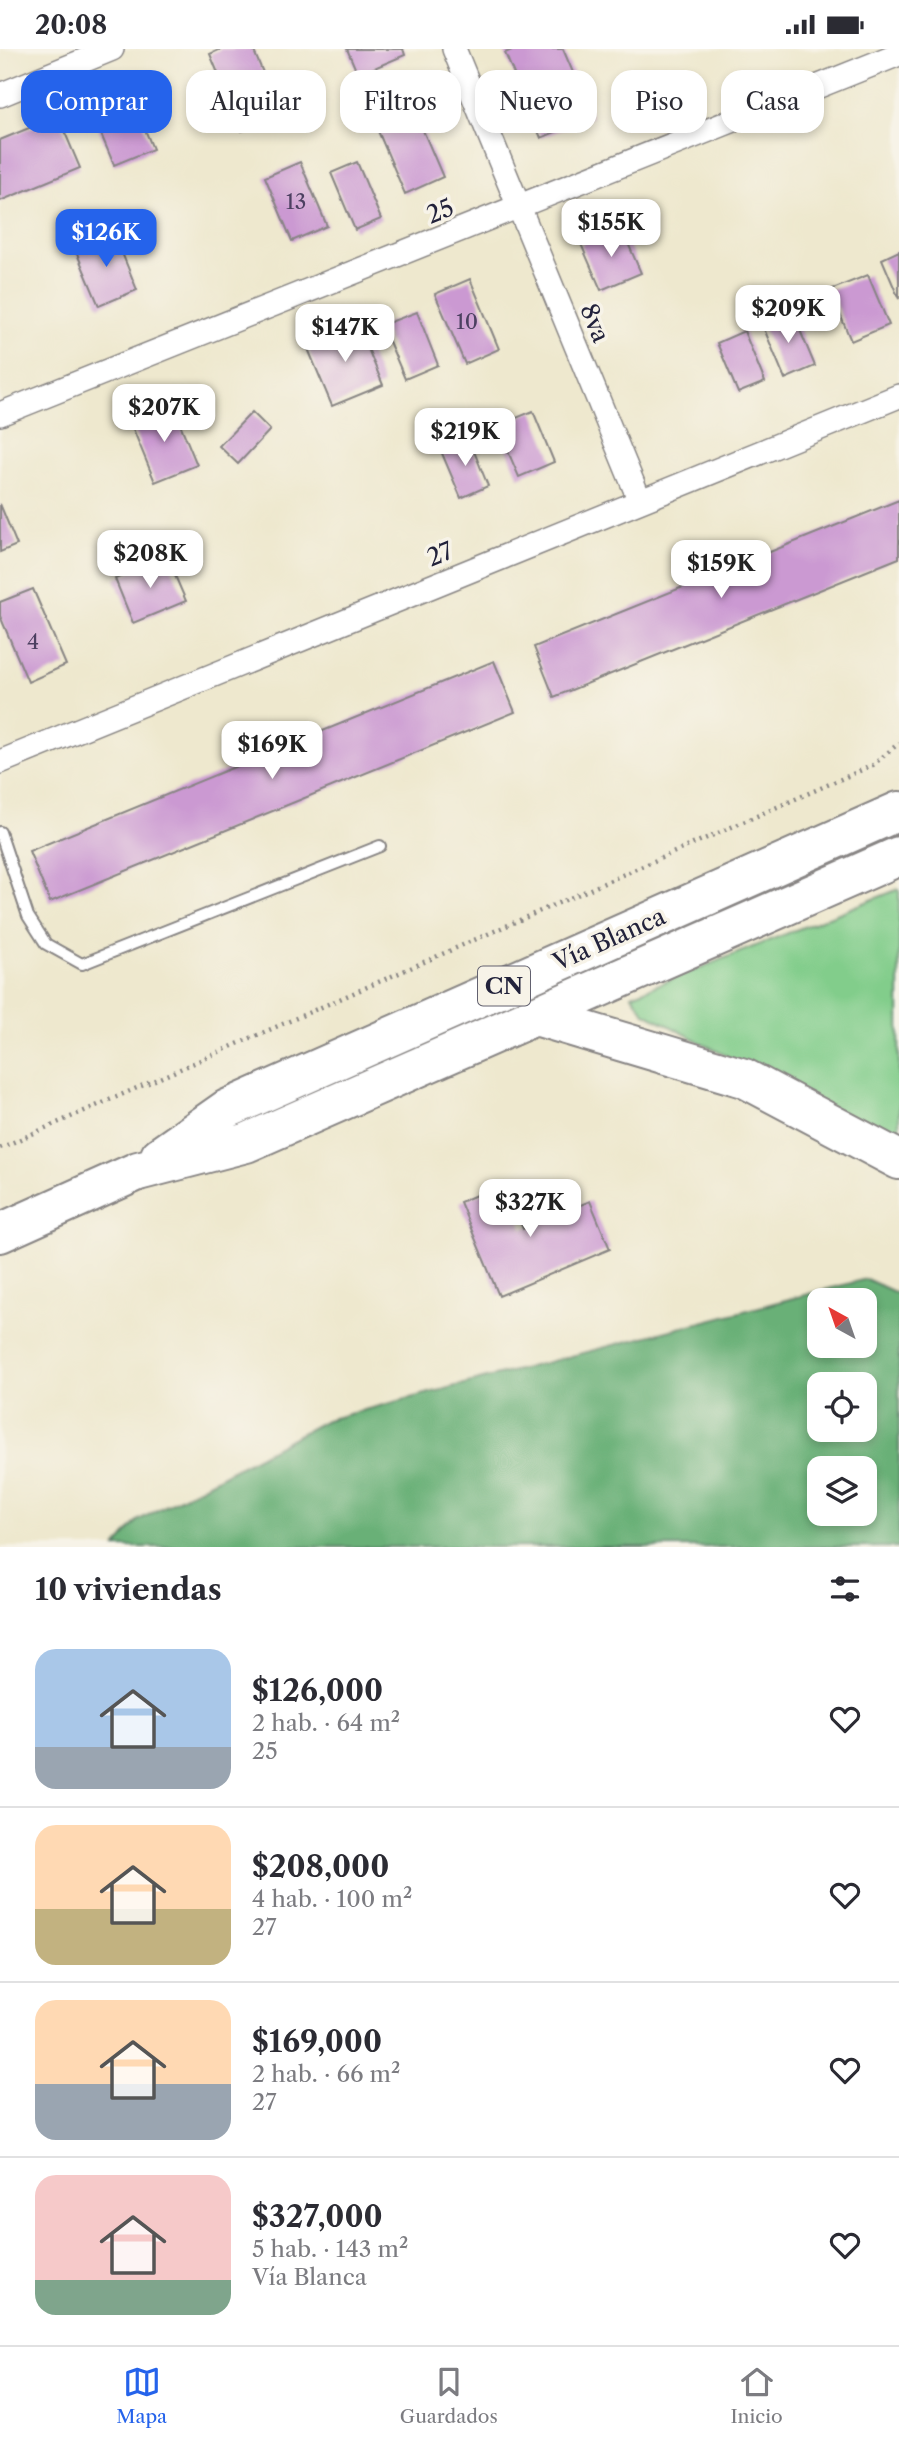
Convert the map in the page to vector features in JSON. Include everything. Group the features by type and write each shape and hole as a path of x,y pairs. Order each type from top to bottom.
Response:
{"highway":[{"name":"Vía Blanca","path":"138,1171 227,1109 892,808"},
{"name":"Vía Blanca","path":"0,1233 138,1171 246,1143 899,856"},
{"path":"479,997 494,1035"},
{"path":"536,1016 744,1078 899,1160"}],"street":[{"path":"0,95 111,49"},
{"name":"8va","path":"454,49 640,501"},
{"name":"25","path":"0,414 899,54"},
{"name":"27","path":"0,762 899,396"}],"lane":[{"path":"0,832 28,916 34,926 46,944 82,964 380,846"}],"path":[{"path":"0,1147 873,765 899,743"}],"green space":[{"path":"899,889 899,1147 645,1013 632,995"},
{"path":"866,1279 899,1294 899,1547 116,1547 137,1521 326,1420 807,1294 807,1358 877,1358 877,1288 832,1288"}],"building":[{"path":"221,49 253,49 262,70 217,70 210,54"},
{"path":"347,49 403,49 405,55 370,70 356,70"},
{"path":"514,49 563,49 572,70 512,70 505,53"},
{"path":"21,131 65,133 80,168 0,201 0,140"},
{"path":"101,133 146,133 153,149 114,165"},
{"path":"379,133 424,133 443,177 405,194"},
{"path":"539,133 553,133 541,138"},
{"path":"300,162 327,226 292,241 265,177"},
{"path":"357,162 381,219 355,230 331,173"},
{"path":"621,227 641,273 601,290 581,244"},
{"path":"114,233 137,290 99,306 75,249"},
{"path":"899,251 899,299 882,259"},
{"path":"868,275 889,325 851,341 830,290"},
{"path":"470,279 499,349 465,364 435,294"},
{"path":"792,311 815,366 785,379 762,324"},
{"path":"417,312 438,365 405,379 382,325"},
{"path":"357,322 383,385 332,406 306,344"},
{"path":"744,331 765,382 738,393 717,343"},
{"path":"173,407 197,465 155,482 131,424"},
{"path":"533,411 554,462 519,477 497,426"},
{"path":"252,412 270,430 238,464 219,446"},
{"path":"469,439 488,486 461,498 441,451"},
{"path":"899,500 899,558 554,697 534,647"},
{"path":"0,504 17,545 0,552"},
{"path":"167,557 186,601 133,623 115,579"},
{"path":"33,589 66,665 28,682 0,616 0,602"},
{"path":"494,661 515,712 50,902 29,851"},
{"path":"504,1183 523,1229 590,1201 610,1249 499,1296 460,1202"}]}
